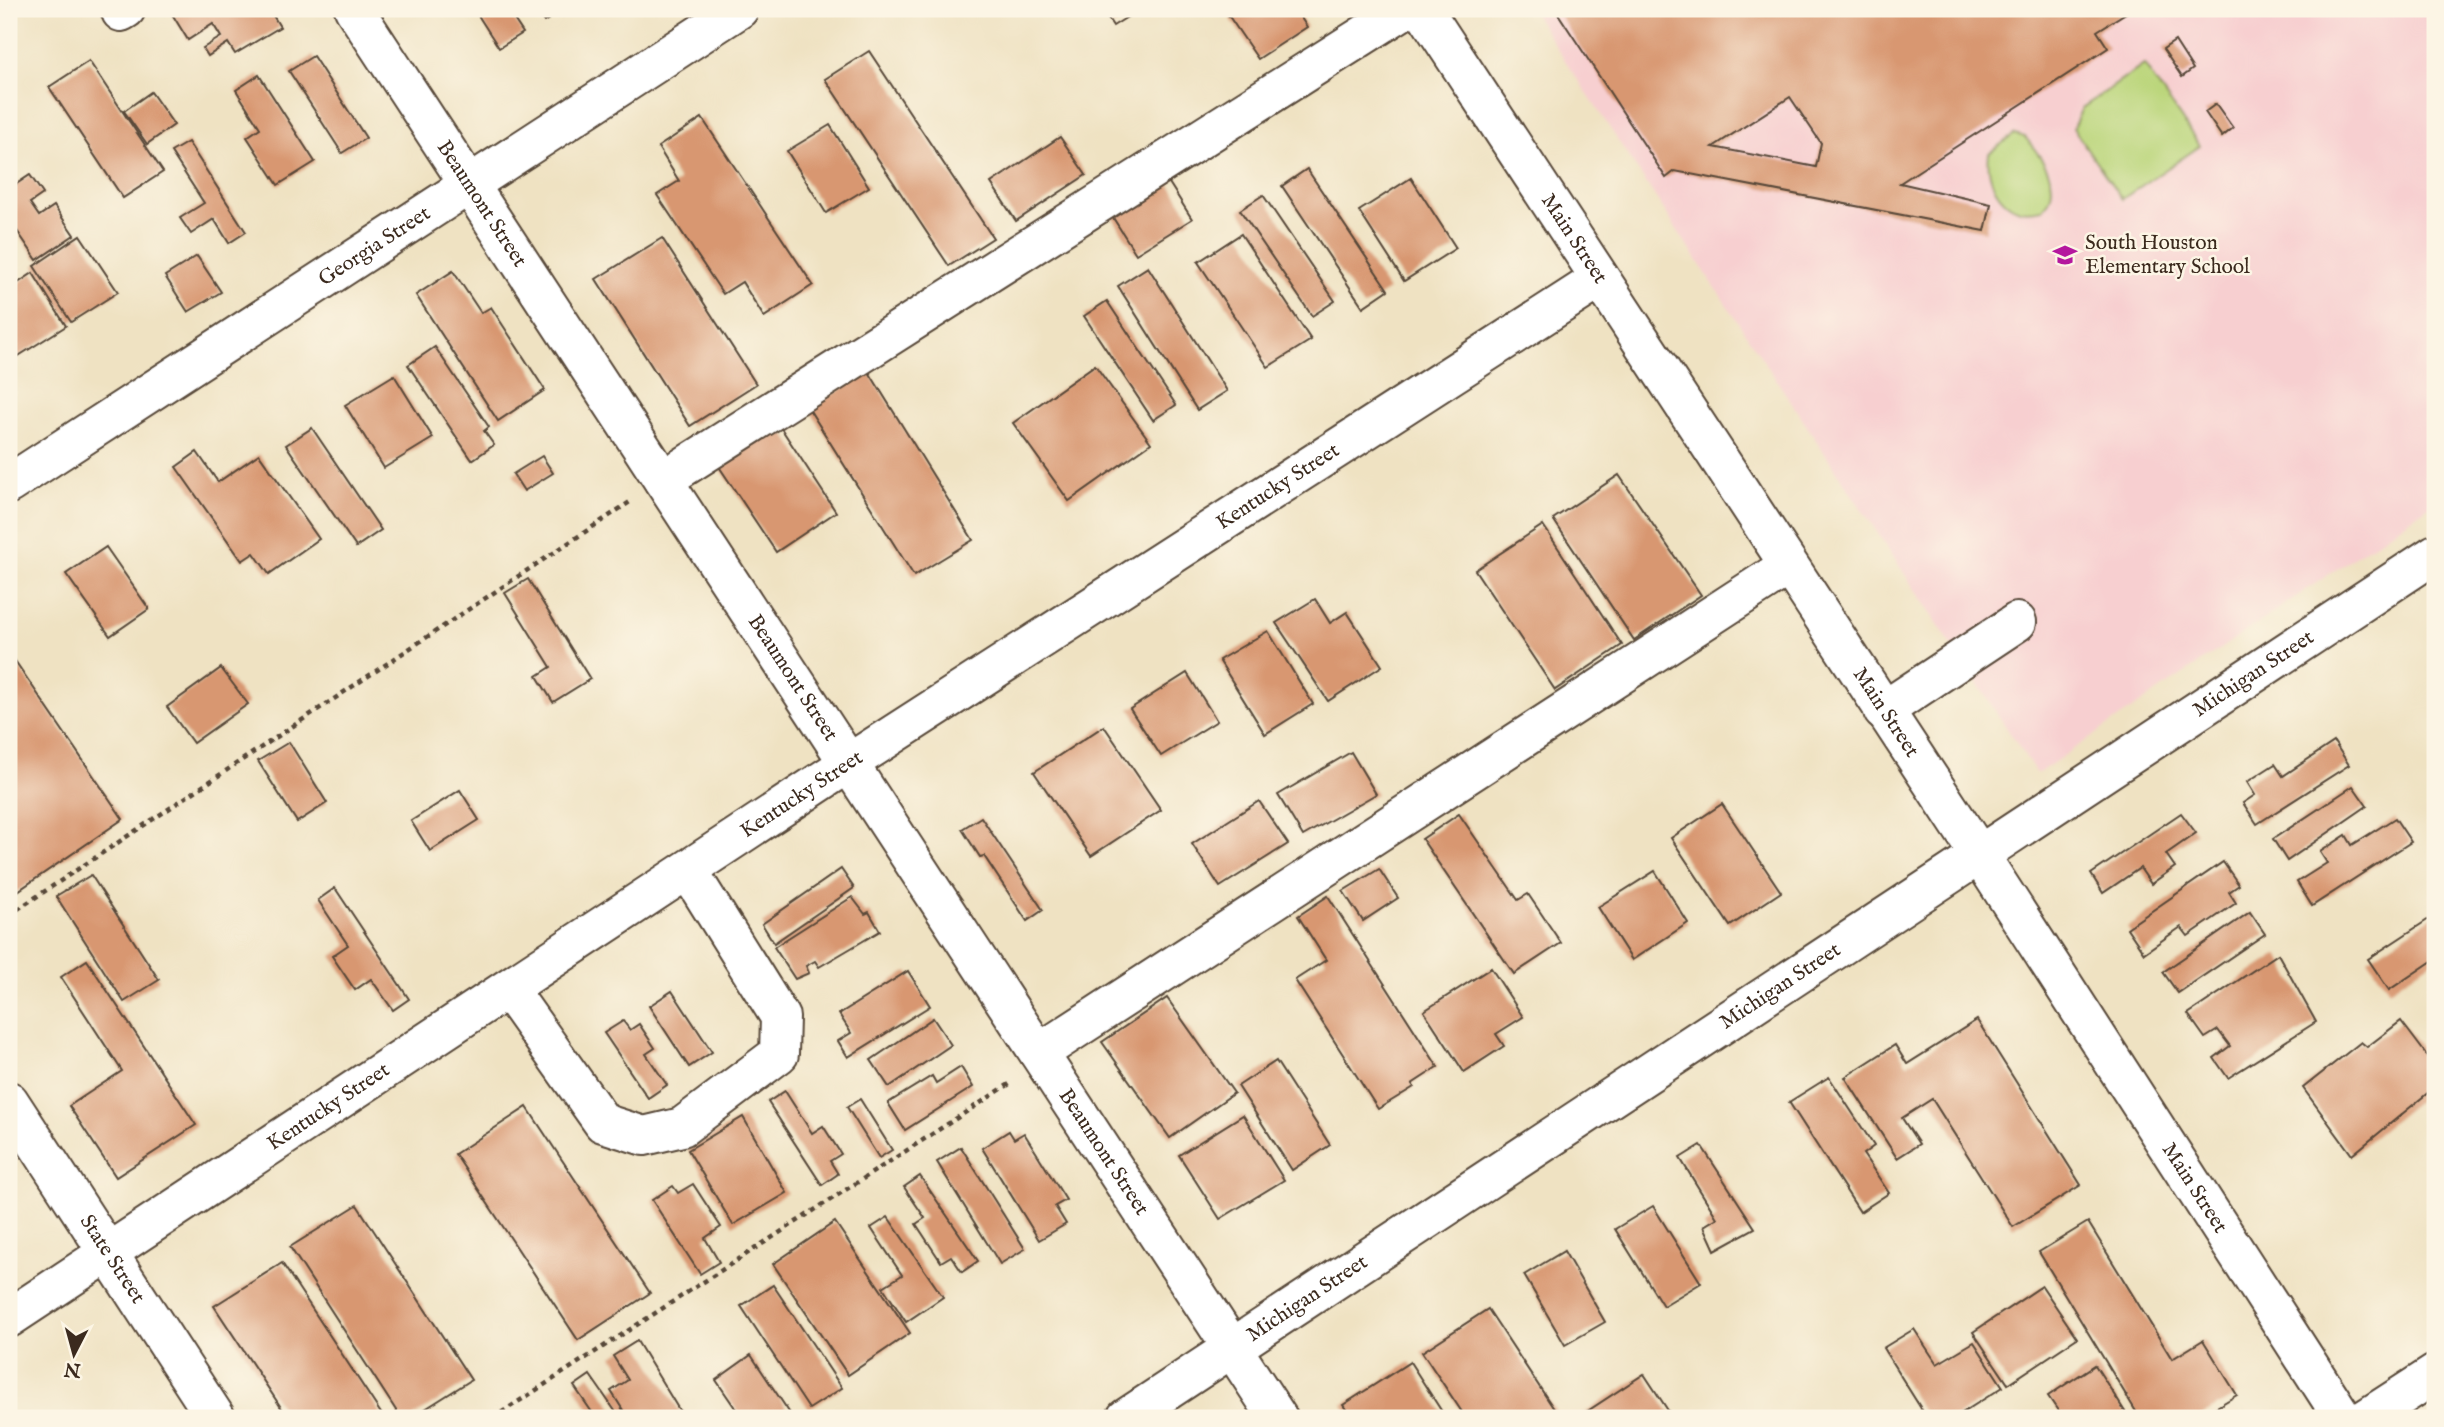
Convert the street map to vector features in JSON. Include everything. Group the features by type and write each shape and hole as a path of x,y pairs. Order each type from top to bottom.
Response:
{"street":[{"name":"Beaumont Street","path":"354,9 1278,1418"},
{"name":"Georgia Street","path":"9,484 739,9"},
{"path":"663,480 1405,9"},
{"name":"Main Street","path":"1423,9 1979,854 2343,1418"},
{"name":"Kentucky Street","path":"9,1318 849,764 1600,279"},
{"name":"Michigan Street","path":"1126,1418 2435,554"},
{"path":"1042,1058 1788,566"},
{"path":"1884,711 2017,622"},
{"path":"508,989 603,1123 644,1136 681,1127 779,1054 780,1042 780,1017 688,870"},
{"name":"State Street","path":"9,1101 216,1418"},
{"path":"2367,1418 2435,1374"}],"path":[{"path":"9,915 663,480"},
{"path":"493,1418 1042,1058"}],"shaded area":[{"name":"South Houston Elementary School","path":"1531,9 2435,9 2435,502 2037,774"}],"green space":[{"path":"2144,65 2200,146 2122,199 2073,128 2082,108"},
{"path":"2015,134 2025,137 2049,172 2052,191 2043,209 2026,211 2012,206 1999,195 1991,179 1989,153"}],"building":[{"path":"169,9 269,9 280,27 235,54 228,43 208,56 203,48 221,37 213,24 188,40"},
{"path":"474,9 507,9 523,33 499,48"},
{"path":"535,9 565,9 544,22"},
{"path":"1102,9 1140,9 1113,26"},
{"path":"1224,9 1295,9 1307,27 1258,59"},
{"path":"1555,9 2132,9 2097,31 2108,48 1900,183 1991,204 1985,231 1675,171 1666,178","holes":["1790,97 1821,143 1816,167 1713,147"]},
{"path":"2175,41 2193,69 2182,77 2163,49"},
{"path":"869,51 993,238 949,266 825,79"},
{"path":"313,56 366,138 342,153 289,71"},
{"path":"89,61 163,172 123,198 49,87"},
{"path":"259,75 315,162 278,185 247,137 260,128 236,90"},
{"path":"151,92 174,125 147,144 124,111"},
{"path":"2216,104 2233,128 2222,137 2205,112"},
{"path":"702,118 813,285 764,317 742,282 723,294 657,195 679,181 658,147"},
{"path":"830,125 869,187 826,213 787,151"},
{"path":"1060,137 1086,175 1016,221 991,183"},
{"path":"188,142 246,232 229,243 214,219 191,234 180,218 204,203 171,152"},
{"path":"1307,169 1388,290 1363,307 1282,186"},
{"path":"30,175 43,194 30,203 39,216 54,206 74,235 37,260 9,219 9,189"},
{"path":"1166,178 1192,219 1136,254 1110,213"},
{"path":"1411,178 1456,248 1404,281 1359,211"},
{"path":"1263,195 1335,301 1312,316 1240,210"},
{"path":"1241,234 1311,340 1268,367 1198,262"},
{"path":"80,235 118,292 71,322 34,266"},
{"path":"662,238 756,384 690,426 596,279"},
{"path":"197,256 221,292 188,312 165,276"},
{"path":"1148,267 1227,391 1197,410 1118,286"},
{"path":"453,271 481,313 491,307 545,390 498,421 416,295"},
{"path":"33,273 66,326 9,362 9,289"},
{"path":"1107,301 1176,405 1153,420 1084,316"},
{"path":"435,347 489,427 484,431 494,445 472,460 408,365"},
{"path":"1095,365 1151,443 1069,501 1013,423"},
{"path":"869,372 973,540 914,576 809,409"},
{"path":"394,375 433,438 384,468 345,405"},
{"path":"779,425 836,512 776,552 718,465"},
{"path":"312,428 381,530 356,547 286,445"},
{"path":"197,452 218,482 259,454 319,539 269,574 254,553 242,561 176,467"},
{"path":"542,456 553,473 524,491 513,474"},
{"path":"1619,475 1701,595 1634,640 1553,519"},
{"path":"1543,525 1622,645 1555,690 1475,570"},
{"path":"106,547 149,609 110,636 66,574"},
{"path":"528,579 590,679 553,702 537,676 551,667 505,593"},
{"path":"1315,599 1330,623 1347,612 1382,666 1328,701 1276,623"},
{"path":"1268,631 1313,704 1265,734 1219,660"},
{"path":"9,652 123,819 9,897"},
{"path":"221,668 248,704 193,743 167,707"},
{"path":"1187,673 1217,721 1161,756 1130,709"},
{"path":"1104,726 1161,810 1091,856 1034,772"},
{"path":"289,742 327,803 297,822 258,761"},
{"path":"2334,742 2349,765 2257,824 2243,803 2255,795 2247,782 2275,764 2283,776"},
{"path":"1351,752 1376,794 1303,836 1278,795"},
{"path":"2353,786 2367,806 2287,861 2273,839"},
{"path":"460,790 479,820 430,851 411,821"},
{"path":"1259,801 1288,844 1220,887 1192,844"},
{"path":"1722,804 1781,892 1730,926 1671,838"},
{"path":"2181,813 2196,833 2166,854 2175,867 2151,884 2140,868 2103,893 2091,874"},
{"path":"1459,814 1518,900 1528,894 1561,943 1514,974 1422,839"},
{"path":"981,817 1043,910 1027,921 984,856 980,857 962,829"},
{"path":"2395,818 2411,842 2312,906 2297,882 2327,863 2320,852 2346,835 2352,845"},
{"path":"2223,862 2239,885 2229,892 2236,903 2188,936 2181,927 2144,953 2127,928"},
{"path":"841,869 854,888 774,943 762,924"},
{"path":"1379,869 1398,898 1363,921 1343,891"},
{"path":"1655,871 1688,923 1632,960 1598,907"},
{"path":"91,875 159,980 124,1002 56,896"},
{"path":"335,888 409,999 393,1010 371,979 355,990 332,956 348,945 318,900"},
{"path":"1328,896 1438,1067 1412,1084 1414,1087 1378,1109 1295,980 1326,960 1298,916"},
{"path":"852,897 865,914 869,912 880,931 819,967 815,961 806,966 809,973 795,979 774,947"},
{"path":"2250,912 2265,934 2178,993 2163,972"},
{"path":"2435,915 2435,959 2389,990 2368,959"},
{"path":"2278,954 2316,1022 2228,1078 2214,1058 2230,1046 2218,1030 2205,1038 2188,1014"},
{"path":"87,960 196,1125 116,1177 69,1106 122,1071 61,977"},
{"path":"1491,968 1523,1017 1496,1034 1504,1046 1464,1072 1424,1011"},
{"path":"908,971 930,1006 848,1057 838,1041 851,1033 839,1014"},
{"path":"672,991 712,1052 689,1067 649,1006"},
{"path":"1167,998 1234,1093 1170,1138 1102,1042"},
{"path":"933,1018 951,1045 889,1087 871,1060"},
{"path":"1977,1020 2081,1185 2013,1227 1932,1099 1902,1118 1919,1144 1897,1158 1845,1077 1895,1045 1907,1064"},
{"path":"623,1021 630,1030 639,1024 655,1048 646,1054 667,1085 648,1098 604,1033"},
{"path":"2401,1021 2435,1066 2435,1087 2352,1155 2303,1088 2361,1042 2367,1047"},
{"path":"1276,1061 1330,1145 1292,1170 1238,1086"},
{"path":"961,1067 973,1087 905,1130 888,1103 932,1076 936,1083"},
{"path":"1829,1077 1874,1146 1863,1154 1889,1193 1860,1212 1789,1102"},
{"path":"785,1091 812,1133 823,1126 841,1154 830,1161 838,1174 822,1185 768,1102"},
{"path":"860,1099 892,1150 879,1158 847,1107"},
{"path":"527,1107 650,1293 578,1340 455,1154"},
{"path":"1243,1115 1284,1180 1220,1219 1179,1155"},
{"path":"743,1117 787,1193 733,1225 688,1150"},
{"path":"1009,1131 1014,1139 1024,1133 1066,1200 1055,1206 1066,1224 1039,1240 982,1148"},
{"path":"1701,1145 1755,1228 1715,1250 1704,1226 1717,1218 1680,1158"},
{"path":"961,1147 1025,1249 1000,1264 937,1162"},
{"path":"920,1176 978,1261 962,1272 951,1256 941,1262 916,1224 925,1218 904,1187"},
{"path":"693,1184 721,1227 705,1238 719,1262 700,1274 652,1200 673,1186 678,1193"},
{"path":"357,1205 471,1380 411,1418 401,1418 290,1247"},
{"path":"1653,1206 1701,1283 1663,1306 1615,1229"},
{"path":"888,1217 943,1297 906,1322 883,1287 902,1275 871,1228"},
{"path":"835,1222 910,1333 848,1375 773,1264"},
{"path":"2088,1222 2172,1359 2203,1340 2237,1395 2198,1418 2140,1418 2039,1252"},
{"path":"1564,1251 1605,1322 1565,1345 1524,1275"},
{"path":"282,1263 384,1418 288,1418 214,1306"},
{"path":"773,1285 842,1388 809,1409 741,1306"},
{"path":"2042,1286 2077,1338 2008,1384 1973,1332"},
{"path":"1488,1309 1560,1418 1466,1418 1422,1352"},
{"path":"1914,1329 1937,1364 1974,1342 2003,1387 1954,1418 1927,1418 1883,1348"},
{"path":"637,1341 684,1418 628,1418 611,1391 628,1380 613,1356"},
{"path":"751,1355 793,1418 742,1418 716,1380"},
{"path":"1410,1362 1446,1418 1352,1418 1343,1405"},
{"path":"2095,1365 2129,1418 2063,1418 2048,1396"},
{"path":"1644,1374 1673,1418 1577,1418"},
{"path":"590,1375 620,1418 596,1418 574,1386"}],"place":[{"name":"South Houston Elementary School","path":"2065,255"}]}
